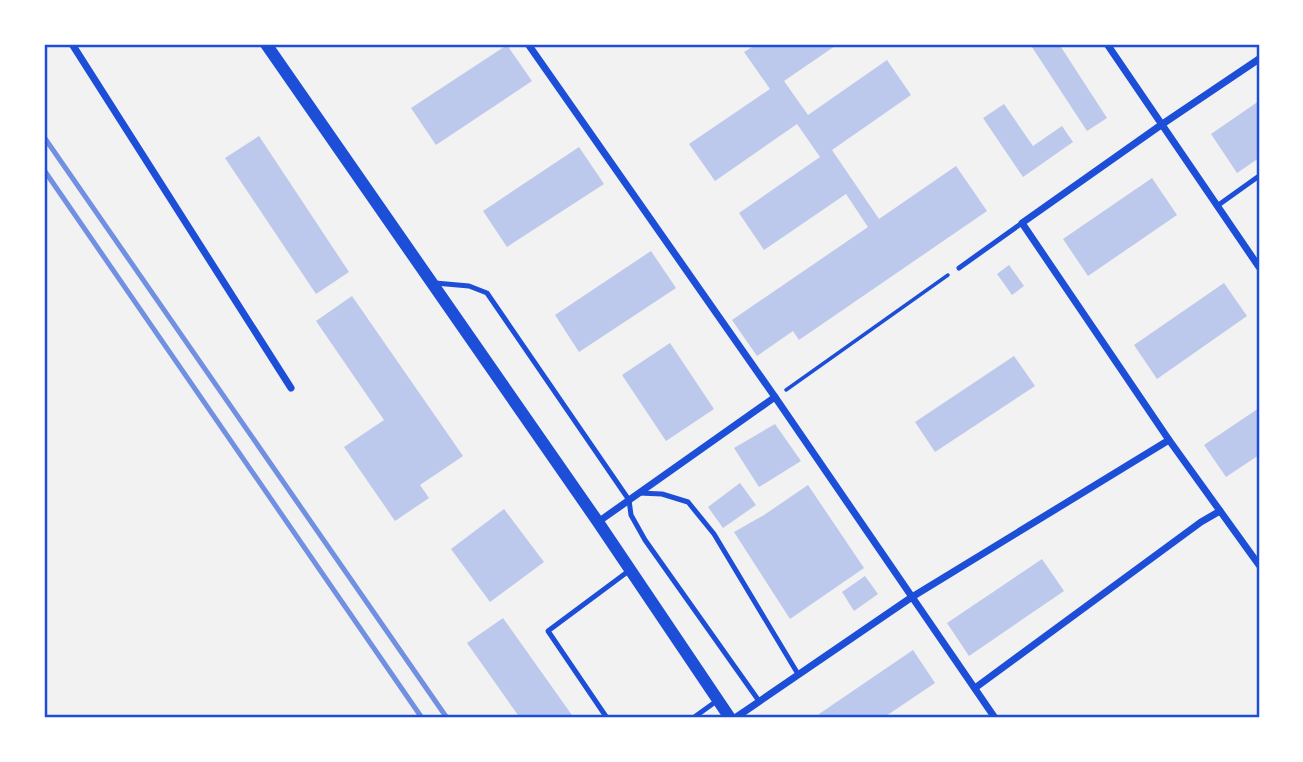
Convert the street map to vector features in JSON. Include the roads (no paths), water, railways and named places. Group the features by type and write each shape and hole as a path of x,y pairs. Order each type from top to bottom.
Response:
{"street":[{"path":"72,44 291,388"},
{"path":"266,44 732,718 912,597 1169,440"},
{"path":"528,44 995,718"},
{"path":"1107,44 1259,267"},
{"path":"1259,59 1022,223 1169,440 1259,565"},
{"path":"598,522 775,397"},
{"path":"975,688 1200,522 1220,511"}],"lane":[{"path":"1217,206 1259,176"},
{"path":"959,268 1022,223"},
{"path":"432,282 469,286 488,293 629,500 631,516 645,540 759,701"},
{"path":"639,493 663,494 688,502 714,534 798,674"},
{"path":"607,718 548,631 630,570"},
{"path":"693,718 718,701"}],"railway":[{"path":"44,137 447,718"},
{"path":"44,170 422,718"}]}
